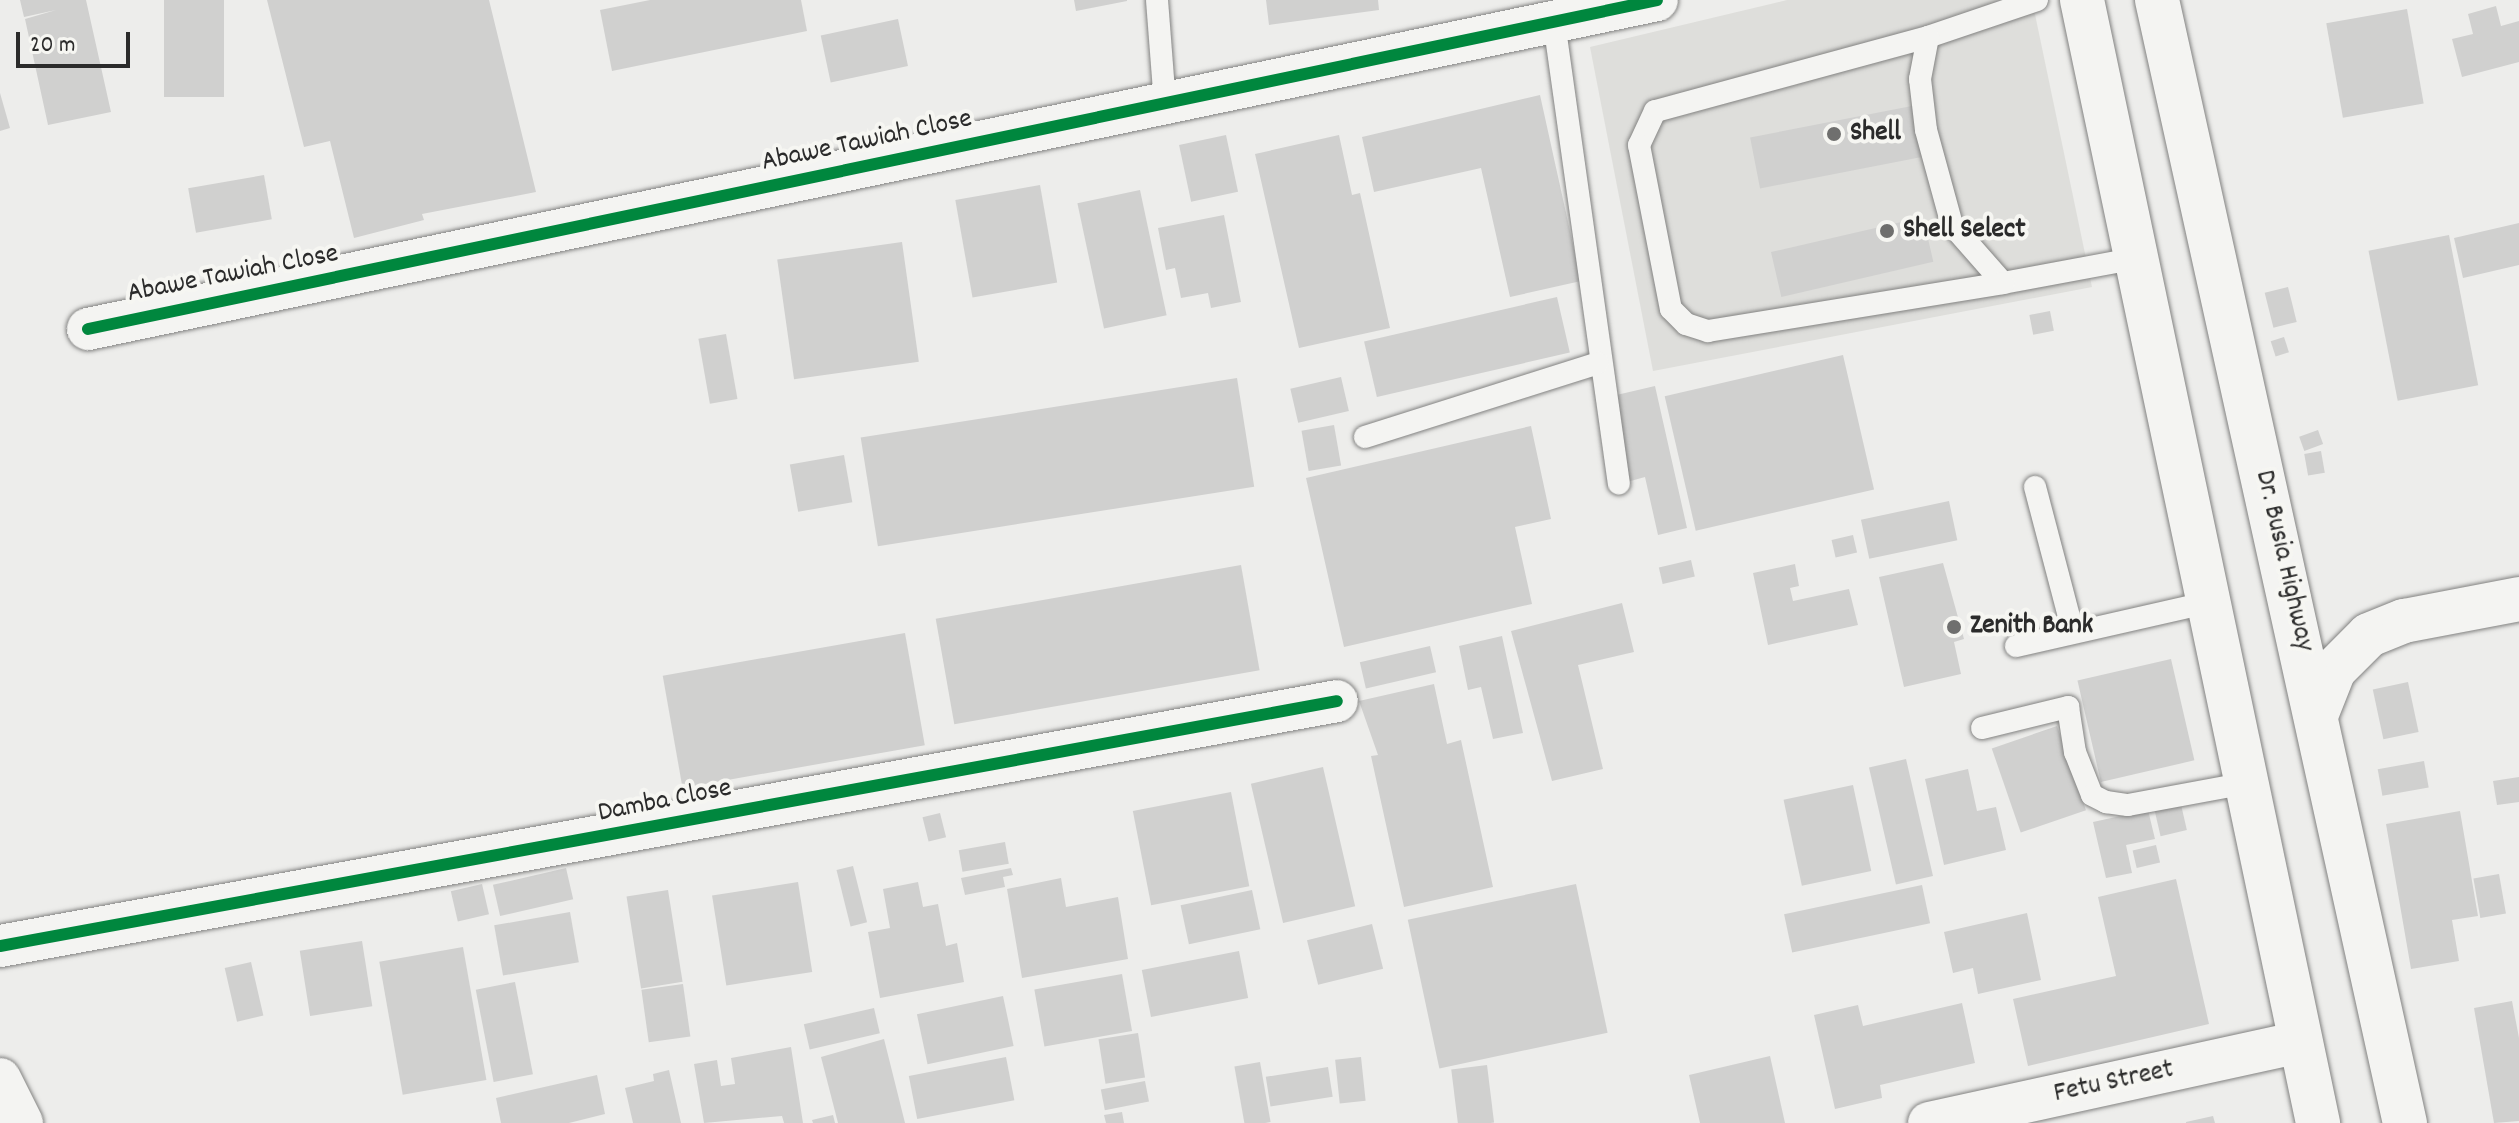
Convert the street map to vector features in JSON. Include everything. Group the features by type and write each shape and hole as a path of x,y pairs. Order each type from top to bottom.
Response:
{"main road":[{"path":"2082,0 2318,1123"},
{"name":"Dr. Busia Highway","path":"2158,0 2405,1123"},
{"path":"2317,713 2334,670 2369,635 2404,621 2519,599"}],"street":[{"name":"Abawe Tawiah Close","path":"88,329 1554,22 1614,5 1657,0"},
{"name":"Damba Close","path":"0,946 1337,701"},
{"name":"Fetu Street","path":"1929,1123 2300,1042"},
{"path":"0,1079 22,1123"}],"lane":[{"path":"1157,0 1165,103"},
{"path":"2037,0 1928,37 1655,111 1639,145 1671,309 1686,324 1708,331 2138,258"},
{"path":"1554,22 1598,363 1619,483"},
{"path":"1928,37 1920,79 1937,184 1952,225 2003,283"},
{"path":"1365,437 1598,363"},
{"path":"2035,487 2073,632"},
{"path":"2016,646 2209,602"},
{"path":"1982,728 2068,707 2075,752 2092,795 2106,802 2128,805 2247,783"}],"shaded area":[{"path":"1787,0 2032,0 2092,287 1653,371 1590,47"}],"building":[{"path":"20,0 86,0 111,112 48,125 25,19 56,10 24,17"},
{"path":"164,0 224,0 224,97 164,97"},
{"path":"267,0 489,0 536,192 422,214 424,220 354,238 330,141 304,147"},
{"path":"650,0 801,0 807,31 612,71 600,10"},
{"path":"1074,0 1127,0 1127,1 1076,11"},
{"path":"1266,0 1378,0 1379,10 1269,25"},
{"path":"2496,6 2501,26 2519,21 2519,62 2462,77 2452,39 2473,34 2468,14"},
{"path":"2407,9 2424,104 2343,118 2326,23"},
{"path":"898,19 908,66 831,82 821,35"},
{"path":"0,93 10,128 0,131"},
{"path":"1540,95 1581,281 1510,297 1481,168 1374,192 1362,137"},
{"path":"1917,105 1927,156 1760,188 1750,137"},
{"path":"1226,135 1238,192 1191,202 1179,145"},
{"path":"1339,135 1352,195 1360,193 1390,328 1299,348 1255,154"},
{"path":"264,175 272,219 196,233 188,188"},
{"path":"1040,185 1057,282 972,297 955,200"},
{"path":"1140,190 1167,315 1104,329 1077,203"},
{"path":"1224,215 1241,302 1211,308 1208,293 1181,298 1175,268 1166,270 1158,228"},
{"path":"1923,217 1933,262 1781,297 1771,252"},
{"path":"2519,223 2519,265 2463,278 2454,238"},
{"path":"2449,235 2478,385 2398,401 2369,251"},
{"path":"902,242 919,362 794,379 777,260"},
{"path":"2288,287 2297,322 2273,328 2265,293"},
{"path":"1557,297 1570,353 1377,397 1364,342"},
{"path":"2050,311 2054,331 2033,335 2029,315"},
{"path":"726,334 737,399 710,404 698,339"},
{"path":"2284,337 2289,352 2276,357 2271,341"},
{"path":"1843,355 1874,489 1696,531 1665,396"},
{"path":"1341,377 1349,411 1298,423 1290,389"},
{"path":"1237,378 1254,487 878,546 861,438"},
{"path":"1655,386 1687,528 1658,535 1645,477 1627,482 1608,397"},
{"path":"1334,425 1341,465 1309,471 1302,431"},
{"path":"1531,426 1551,519 1515,527 1532,604 1344,647 1306,478"},
{"path":"2318,430 2323,444 2304,451 2299,437"},
{"path":"2321,451 2325,473 2308,476 2304,454"},
{"path":"844,455 852,502 798,512 790,465"},
{"path":"1949,501 1957,540 1869,559 1861,520"},
{"path":"1853,535 1857,553 1836,557 1832,540"},
{"path":"1691,560 1695,577 1663,584 1659,567"},
{"path":"1943,563 1964,639 1954,642 1961,674 1904,687 1879,577"},
{"path":"1795,564 1799,586 1790,588 1793,601 1849,589 1858,625 1768,645 1753,573"},
{"path":"1241,565 1260,670 954,724 936,619"},
{"path":"1622,603 1634,652 1578,665 1603,769 1552,781 1511,631"},
{"path":"905,633 925,745 683,788 663,676"},
{"path":"1502,636 1523,733 1493,739 1481,687 1468,690 1459,646"},
{"path":"1430,646 1436,672 1366,689 1360,662"},
{"path":"2171,659 2194,760 2101,782 2077,681"},
{"path":"2408,682 2419,732 2383,739 2373,689"},
{"path":"1434,684 1447,744 1461,740 1493,887 1404,907 1371,756 1378,755 1359,701"},
{"path":"2057,726 2086,810 2021,833 1992,748"},
{"path":"1906,759 1933,876 1896,884 1869,768"},
{"path":"2424,761 2429,788 2382,796 2378,769"},
{"path":"1323,767 1355,906 1283,923 1251,784"},
{"path":"1968,769 1977,811 1996,807 2006,850 1944,865 1925,779"},
{"path":"2519,777 2519,802 2497,805 2493,781"},
{"path":"1853,785 1871,871 1802,886 1784,800"},
{"path":"1231,792 1249,886 1151,905 1133,811"},
{"path":"2179,796 2187,830 2161,836 2153,802"},
{"path":"2148,810 2155,839 2126,845 2132,873 2106,878 2093,822"},
{"path":"2460,811 2478,916 2452,920 2459,961 2411,969 2386,824"},
{"path":"940,813 946,837 929,842 923,817"},
{"path":"1005,842 1009,864 963,872 959,850"},
{"path":"2156,845 2160,863 2137,868 2133,850"},
{"path":"853,866 867,922 851,926 837,870"},
{"path":"566,868 573,899 500,916 493,885"},
{"path":"1011,868 1013,875 1003,877 1005,887 965,895 961,878"},
{"path":"2499,874 2506,913 2480,918 2473,879"},
{"path":"1061,878 1066,907 1118,897 1128,959 1022,978 1007,889"},
{"path":"2176,879 2209,1024 2028,1066 2013,999 2116,976 2098,897"},
{"path":"798,882 812,972 726,985 712,896"},
{"path":"918,882 923,907 938,904 946,946 957,943 964,982 880,998 868,932 890,928 883,889"},
{"path":"482,884 489,914 458,921 451,891"},
{"path":"1576,884 1608,1033 1439,1068 1408,920"},
{"path":"1922,885 1930,923 1792,952 1784,914"},
{"path":"668,890 683,982 641,988 627,897"},
{"path":"1252,890 1260,929 1189,944 1181,905"},
{"path":"570,912 579,962 503,976 494,925"},
{"path":"2027,913 2041,980 1978,994 1973,968 1953,973 1944,932"},
{"path":"1372,924 1383,969 1318,985 1307,940"},
{"path":"362,941 372,1006 310,1016 300,951"},
{"path":"463,947 486,1080 403,1095 379,962"},
{"path":"1239,951 1248,998 1151,1017 1142,970"},
{"path":"251,962 263,1016 237,1022 225,968"},
{"path":"1122,974 1132,1031 1044,1047 1034,989"},
{"path":"515,982 533,1074 494,1082 476,990"},
{"path":"683,984 690,1036 649,1042 641,990"},
{"path":"1003,996 1014,1046 928,1064 917,1014"},
{"path":"2512,1001 2519,1038 2519,1121 2494,1123 2474,1008"},
{"path":"1962,1003 1975,1063 1880,1085 1882,1098 1835,1109 1814,1015 1858,1005 1863,1026"},
{"path":"874,1008 880,1033 810,1050 804,1024"},
{"path":"1138,1033 1145,1077 1106,1084 1098,1039"},
{"path":"884,1039 905,1123 838,1123 821,1057"},
{"path":"791,1047 803,1123 784,1123 782,1116 704,1123 694,1064 717,1060 721,1086 735,1084 731,1058"},
{"path":"1770,1056 1785,1123 1700,1123 1689,1075"},
{"path":"1006,1057 1014,1100 917,1119 909,1076"},
{"path":"1361,1057 1366,1101 1340,1103 1335,1060"},
{"path":"1260,1062 1271,1122 1244,1123 1234,1067"},
{"path":"1487,1065 1494,1123 1458,1123 1451,1069"},
{"path":"1328,1067 1333,1097 1270,1106 1266,1077"},
{"path":"669,1070 681,1123 633,1123 625,1088 654,1081 653,1074"},
{"path":"597,1075 605,1114 569,1123 501,1123 496,1098"},
{"path":"1145,1081 1149,1102 1105,1110 1101,1090"},
{"path":"1122,1112 1124,1123 1106,1123 1104,1115"},
{"path":"833,1115 835,1123 813,1123 812,1120"},
{"path":"2213,1116 2215,1123 2186,1123 2186,1122"}],"cycle path":[{"path":"88,329 1657,0"},
{"path":"0,946 1337,701"}],"place":[{"name":"Shell","path":"1834,134"},
{"name":"Shell Select","path":"1887,231"},
{"name":"Zenith Bank","path":"1954,627"}]}
